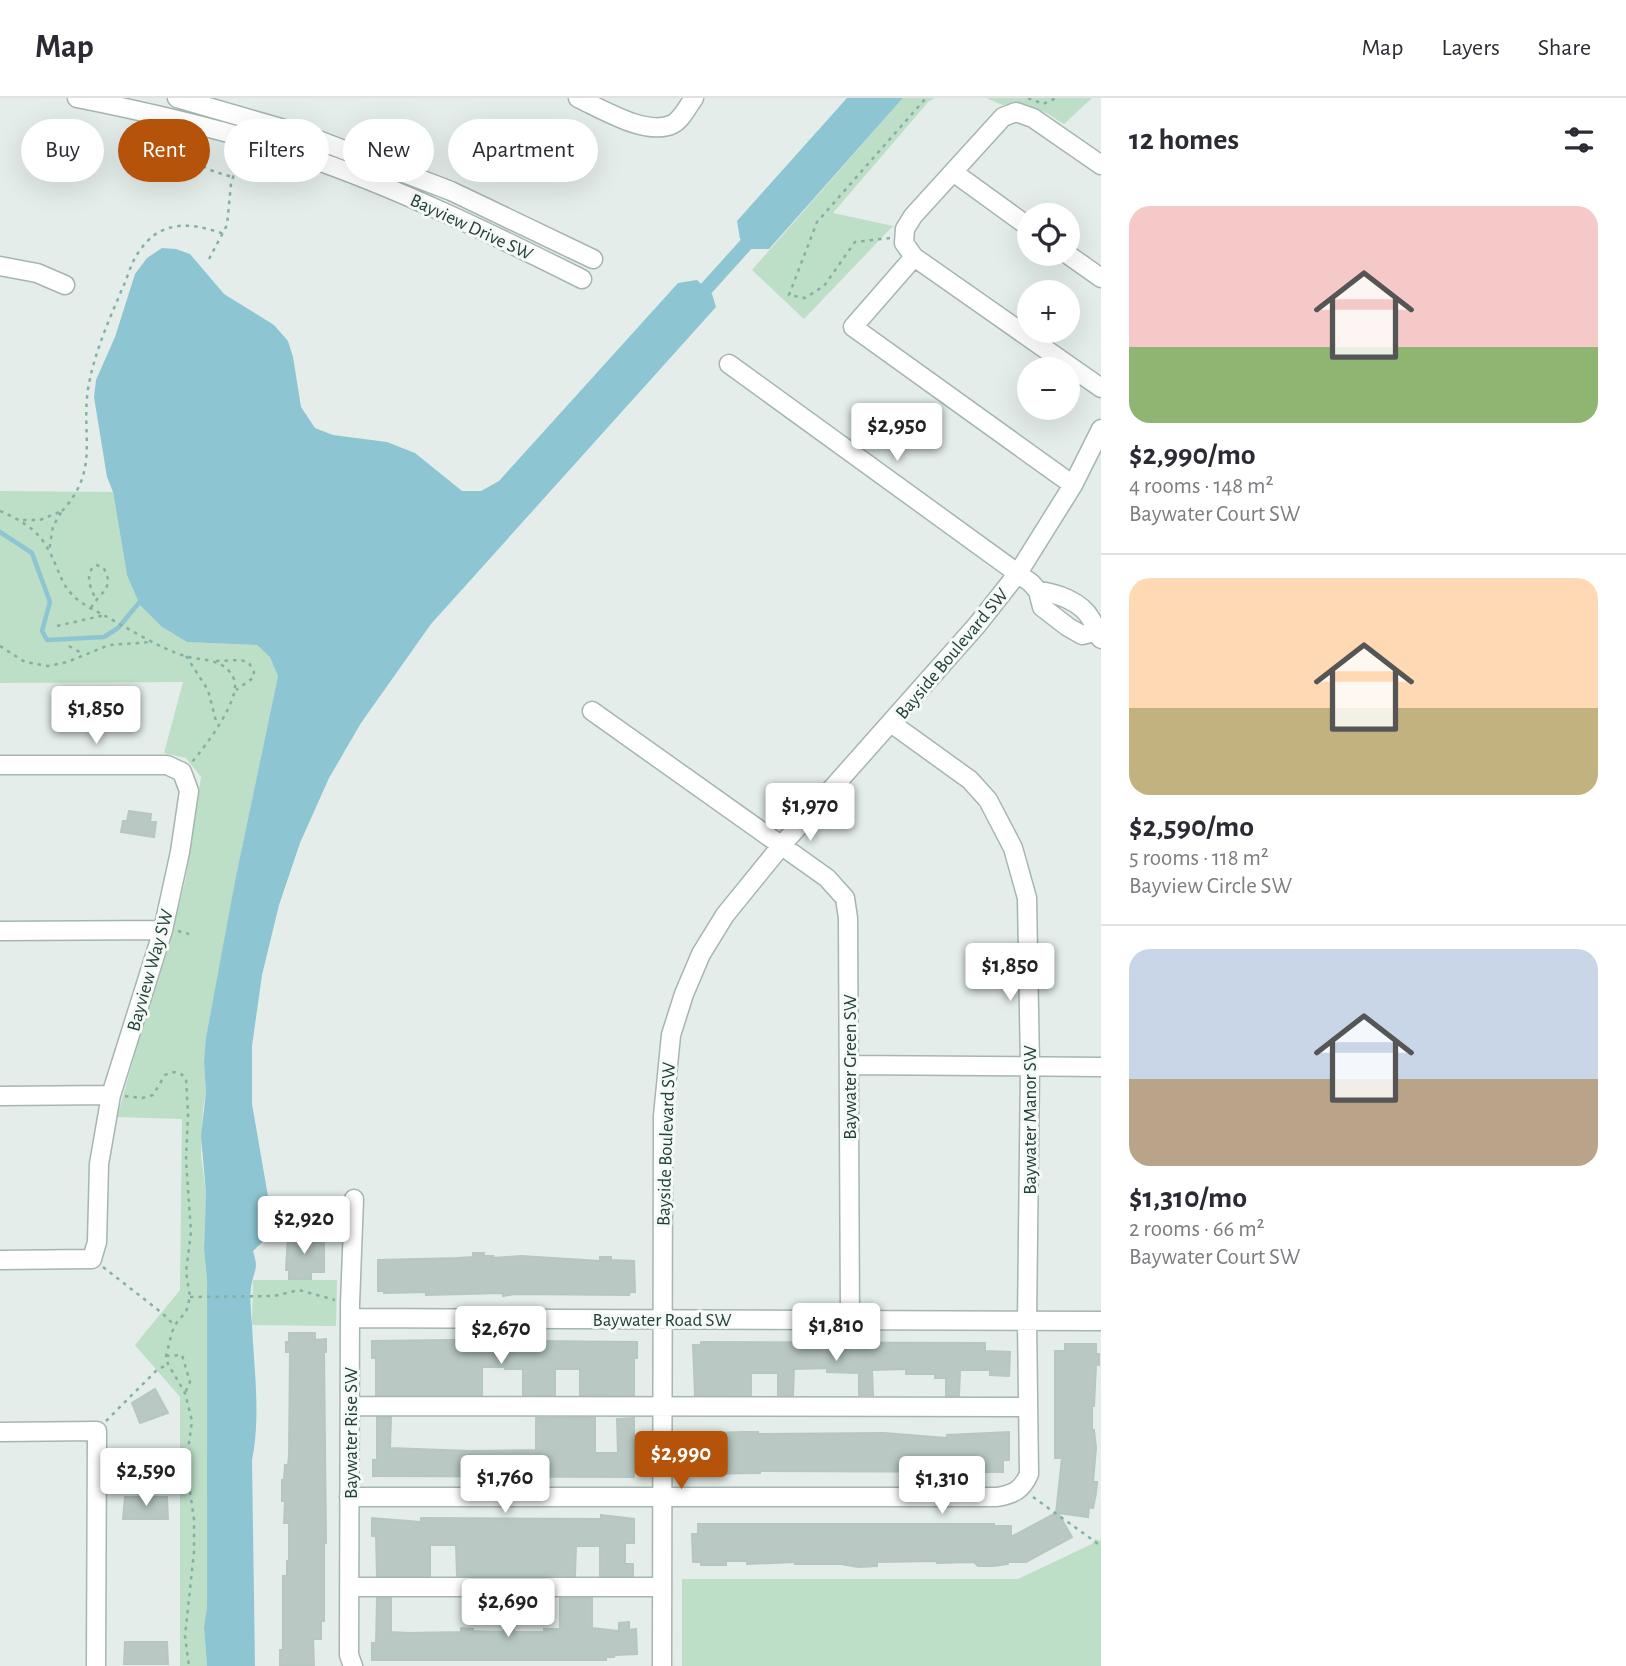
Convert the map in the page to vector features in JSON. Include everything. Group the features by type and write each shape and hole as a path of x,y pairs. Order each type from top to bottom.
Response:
{"street":[{"name":"Bayview Drive SW","path":"77,98 171,119"},
{"name":"Bayview Drive SW","path":"177,98 222,104 451,191 593,258"},
{"path":"578,98 634,124 652,127 673,124 694,98"},
{"path":"215,130 222,104"},
{"path":"1101,165 1033,118 1016,112 1003,117 913,216 905,229 904,237 904,243 914,257 1101,388"},
{"name":"Bayview Drive SW","path":"210,129 224,133"},
{"name":"Bayview Drive SW","path":"329,166 490,233 582,279"},
{"path":"953,172 1017,218"},
{"path":"914,257 853,327 1073,485"},
{"path":"1080,263 1101,278"},
{"path":"0,266 37,273 65,285"},
{"path":"729,364 1038,591 1056,593 1081,609 1091,618 1098,636"},
{"name":"Bayside Boulevard SW","path":"662,1666 663,1116 671,1035 684,993 701,954 725,915 781,846 977,625 1017,573 1073,485 1101,429"},
{"name":"Baywater Green SW","path":"592,711 827,878 845,898 848,918 850,1320"},
{"name":"Baywater Manor SW","path":"891,723 970,780 988,800 1013,848 1027,898 1030,1067 1027,1321 1029,1474 1021,1488"},
{"path":"0,765 167,765 182,772"},
{"name":"Bayview Way SW","path":"92,1259 97,1242 99,1164 111,1095 169,930 189,791 182,772"},
{"path":"0,931 169,930"},
{"path":"849,1065 1101,1067"},
{"path":"0,1096 111,1095"},
{"name":"Baywater Rise SW","path":"353,1666 349,1655 349,1497 350,1311 354,1199"},
{"path":"0,1260 92,1259"},
{"name":"Baywater Road SW","path":"350,1311 662,1319 1101,1321"},
{"path":"350,1406 1028,1407"},
{"path":"0,1432 97,1431 96,1666"},
{"path":"349,1497 997,1497 1021,1488"},
{"path":"349,1587 662,1587"}],"path":[{"path":"904,237 855,242 824,286 805,298 789,295 817,222 926,98"},
{"path":"1028,98 1043,104 1056,98"},
{"path":"209,259 224,234 232,182"},
{"path":"49,552 54,526 62,510 75,496 83,476 87,451 86,404 91,374 102,339 137,254 146,242 168,228 197,226 224,234"},
{"path":"0,510 21,520 35,532 49,552 70,594 91,608 186,656 216,662 240,660 249,663 254,672 253,678 236,690 199,754 182,772"},
{"path":"21,520 40,520 62,510"},
{"path":"91,608 96,599 105,592 108,576 103,567 96,565 88,577 96,599"},
{"path":"57,626 105,615"},
{"path":"0,646 25,662 48,666 67,662 109,645 154,642"},
{"path":"69,646 83,654"},
{"path":"186,656 208,690 218,725"},
{"path":"216,662 233,676 236,690"},
{"path":"169,930 189,934"},
{"path":"111,1095 142,1098 153,1095 165,1074 179,1072 186,1077 186,1160 191,1232 186,1272 190,1297 186,1312 175,1326 166,1356 185,1393 192,1421 186,1464 194,1520 194,1552 186,1625 189,1666"},
{"path":"92,1259 175,1326"},
{"path":"190,1297 260,1297 299,1290 350,1311"},
{"path":"166,1356 182,1355 190,1382 185,1393"},
{"path":"97,1431 157,1370 168,1364"},
{"path":"1021,1488 1101,1546"}],"green space":[{"path":"903,98 935,98 929,101 833,213 893,226 804,319 752,270"},
{"path":"986,98 1092,98 1064,124 1027,105 1003,105"},
{"path":"0,491 113,492 127,575 162,627 187,642 257,645 270,656 278,676 236,876 204,1063 206,1092 201,1155 206,1193 204,1249 207,1280 207,1606 204,1627 207,1666 180,1666 180,1397 135,1345 180,1290 182,1119 117,1117 170,943 186,877 201,777 186,758 164,753 183,682 0,683"},
{"path":"253,1280 337,1280 336,1326 252,1325"},
{"path":"1095,1539 1101,1541 1101,1666 682,1666 682,1579 1018,1579 1092,1544"}],"water":[{"path":"847,98 903,98 769,249 752,249 740,239 737,221"},
{"path":"162,248 190,254 224,294 274,325 288,341 301,407 315,428 333,435 387,442 415,453 462,491 481,491 499,481 678,283 697,280 712,294 716,307 431,624 361,723 329,778 300,843 279,905 262,975 252,1046 252,1104 274,1231 253,1251 256,1267 251,1292 256,1409 252,1460 255,1666 207,1666 204,1627 207,1606 207,1280 204,1249 206,1193 201,1136 206,1092 206,1038 236,876 278,676 270,657 257,645 187,642 162,627 140,605 127,575 94,397 96,380 115,337 135,274 147,258"}],"building":[{"path":"129,811 151,814 150,822 156,822 154,837 121,832"},
{"path":"288,1234 313,1234 313,1240 324,1240 324,1272 311,1272 311,1279 289,1279 289,1270 286,1270"},
{"path":"473,1253 484,1253 484,1256 493,1256 492,1258 521,1256 600,1261 600,1257 611,1257 611,1260 634,1261 635,1292 630,1292 629,1295 503,1296 503,1293 426,1295 426,1292 378,1291 378,1260 473,1257"},
{"path":"289,1333 315,1333 315,1340 326,1339 324,1621 321,1621 321,1639 313,1639 314,1666 280,1666 280,1650 283,1650 283,1576 287,1576 289,1561 289,1523 284,1523 282,1480 289,1456 290,1352 286,1352 286,1342 289,1342"},
{"path":"372,1341 637,1342 634,1395 580,1395 580,1369 555,1369 555,1395 523,1395 523,1369 482,1367 482,1395 376,1395 376,1358 372,1358"},
{"path":"701,1342 985,1343 985,1351 1010,1352 1009,1376 990,1375 990,1370 960,1370 959,1396 946,1396 946,1378 935,1378 935,1374 906,1374 906,1369 872,1370 873,1395 859,1395 859,1373 827,1372 827,1368 794,1369 793,1395 778,1395 778,1373 751,1373 751,1395 695,1395 693,1345 701,1345"},
{"path":"1065,1344 1096,1344 1096,1354 1099,1354 1092,1406 1092,1430 1096,1448 1093,1482 1097,1482 1093,1508 1089,1507 1088,1517 1058,1513 1072,1537 1026,1562 1008,1562 994,1566 978,1566 974,1562 937,1561 877,1562 877,1566 858,1567 795,1562 747,1564 747,1561 726,1561 726,1565 701,1565 701,1562 693,1562 692,1534 698,1534 698,1524 994,1524 1011,1526 1011,1537 1056,1513 1062,1458 1055,1458 1055,1351 1065,1351"},
{"path":"155,1389 168,1413 140,1423 132,1403"},
{"path":"377,1417 391,1417 390,1448 470,1451 536,1450 536,1418 595,1418 595,1453 618,1453 617,1419 634,1418 634,1477 373,1476 373,1460 377,1460"},
{"path":"1009,1432 1009,1460 1003,1460 1003,1472 760,1471 698,1474 698,1462 691,1463 691,1440 714,1438 714,1433 884,1433 947,1438 947,1435"},
{"path":"125,1497 167,1497 168,1519 123,1519"},
{"path":"601,1515 634,1519 634,1543 625,1543 625,1564 633,1564 633,1576 600,1576 600,1546 576,1546 575,1576 457,1576 456,1545 430,1545 430,1576 377,1576 376,1536 372,1536 372,1518 421,1522 421,1518 601,1519"},
{"path":"377,1598 391,1598 391,1632 409,1633 461,1632 461,1628 504,1632 504,1608 514,1609 514,1632 560,1629 560,1598 592,1598 592,1628 619,1631 619,1623 629,1622 629,1630 636,1629 637,1654 615,1655 606,1657 606,1660 372,1660 372,1643 376,1643"},
{"path":"125,1642 167,1642 168,1664 124,1664"}],"waterway":[{"path":"695,301 759,230"},
{"path":"0,532 32,553 50,602 42,631 47,640 104,637 118,628 143,598"}]}
